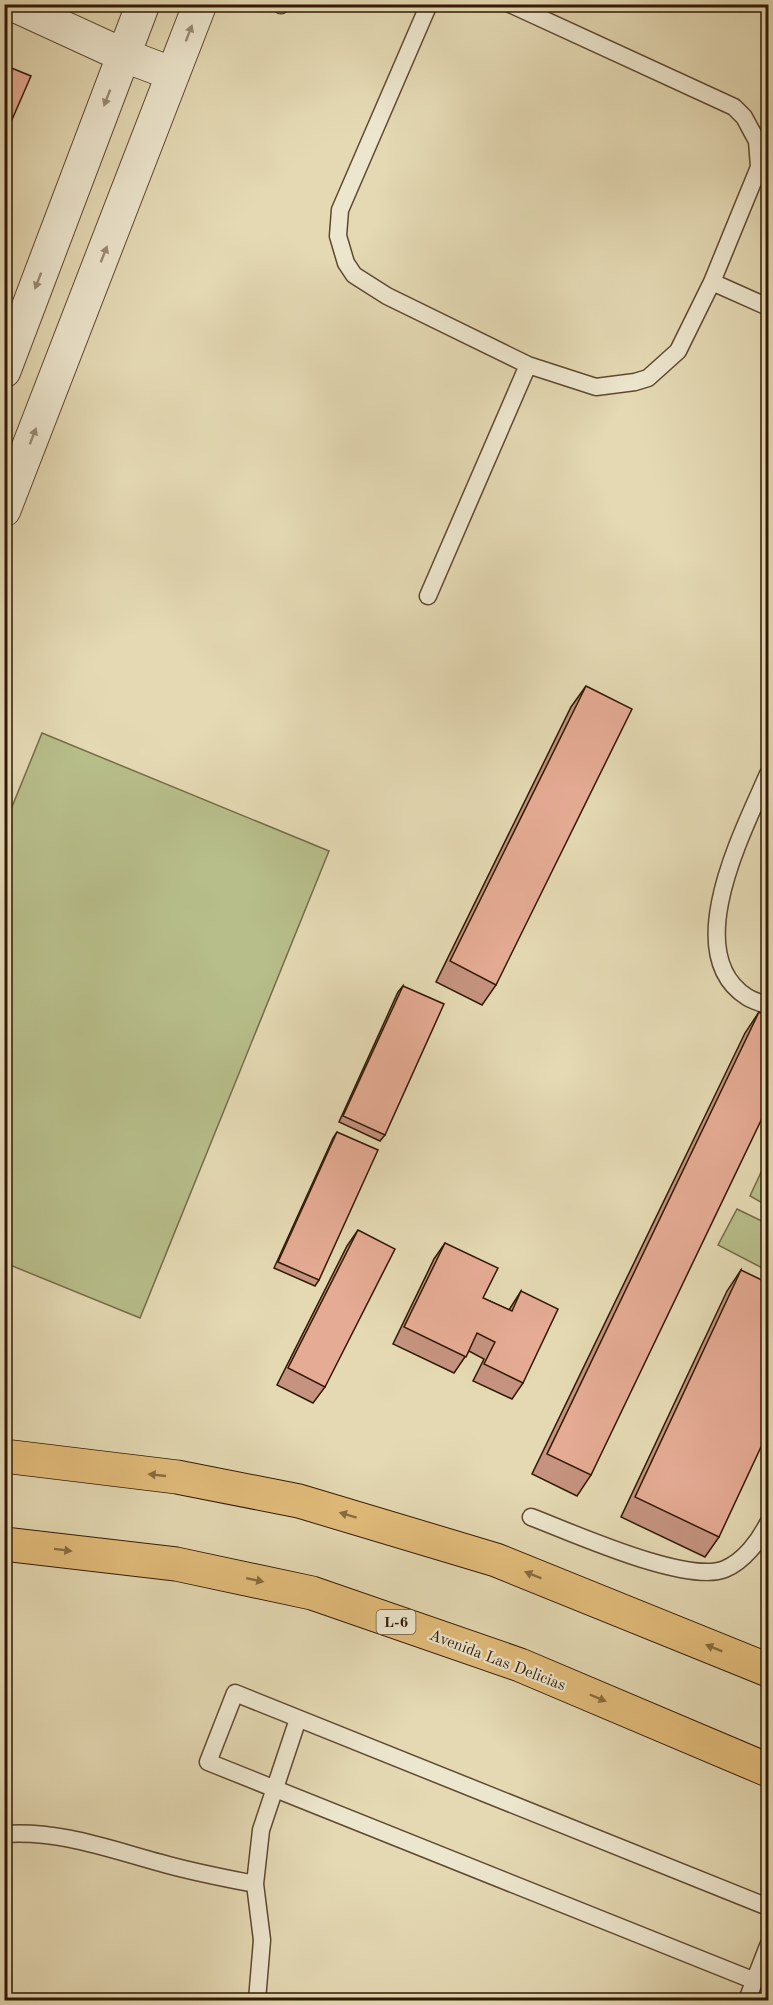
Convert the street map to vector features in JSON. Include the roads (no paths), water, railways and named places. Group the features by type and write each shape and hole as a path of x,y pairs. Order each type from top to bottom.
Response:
{"main road":[{"path":"4,1456 177,1477 299,1501 496,1560 768,1670"},
{"name":"Avenida Las Delicias","path":"4,1544 177,1564 312,1593 520,1665 768,1770"}],"street":[{"path":"12,4 123,55 173,74"},
{"path":"4,371 143,4"},
{"path":"4,510 200,4"}],"lane":[{"path":"429,4 344,197 338,223 340,250 354,275 387,296 528,365 596,387 622,386 648,378 678,351 712,282 759,167 758,141 744,117 721,101 510,4"},
{"path":"712,282 768,307"},
{"path":"428,596 528,365"},
{"path":"768,774 730,862 718,916 717,939 721,962 735,986 747,997 768,1006"},
{"path":"531,1517 629,1554 696,1573 725,1569 736,1563 750,1551 768,1523"},
{"path":"755,1981 208,1762 235,1693 768,1907"},
{"path":"257,2001 261,1940 255,1884 261,1830 273,1788 298,1719"},
{"path":"4,1834 28,1832 69,1838 187,1870 255,1884"},
{"path":"747,2001 768,1946"}]}
